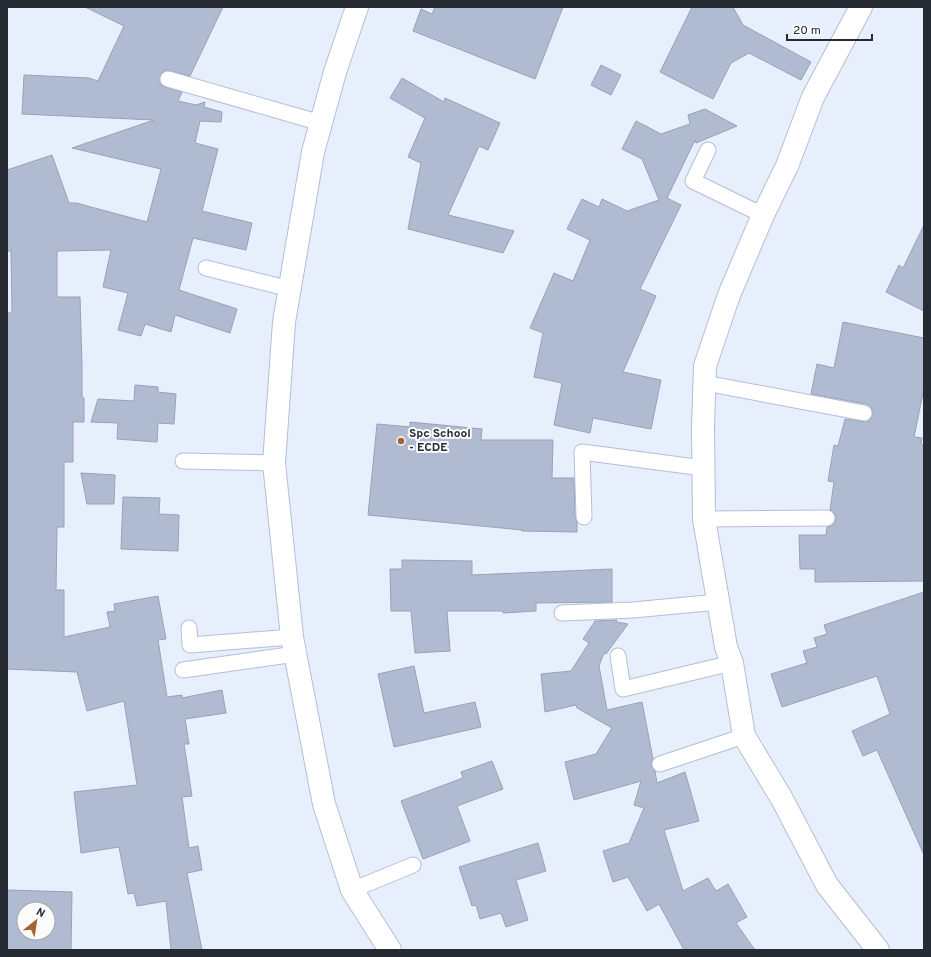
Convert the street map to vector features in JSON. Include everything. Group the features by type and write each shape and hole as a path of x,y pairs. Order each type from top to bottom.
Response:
{"street":[{"path":"357,7 335,72 313,152 284,322 274,463 294,646 324,804 352,890 390,950"},
{"path":"861,7 813,97 787,166 763,215 729,295 705,366 703,468 704,519 726,647 732,663 744,736 782,799 827,885 878,950"}],"lane":[{"path":"168,79 321,123"},
{"path":"708,150 693,181 763,215"},
{"path":"206,268 290,289"},
{"path":"705,383 864,413"},
{"path":"584,517 582,452 703,468"},
{"path":"183,461 274,463"},
{"path":"704,519 827,518"},
{"path":"562,613 634,610 718,602"},
{"path":"189,628 190,645 294,646"},
{"path":"184,670 294,646"},
{"path":"618,656 624,689 732,663"},
{"path":"660,764 744,736"},
{"path":"352,890 413,865"}],"building":[{"path":"85,7 223,7 190,76 166,70 159,77 159,81 161,85 165,87 182,92 178,101 196,105 205,102 204,107 222,112 221,122 200,121 195,143 218,149 202,211 252,223 246,250 193,238 179,290 237,309 230,333 175,315 171,332 145,324 141,336 118,330 128,293 103,287 111,250 57,251 57,297 80,297 82,397 84,398 84,422 73,422 73,462 64,462 64,527 57,527 56,590 64,590 64,637 110,627 107,612 115,611 114,604 158,596 166,639 158,640 167,697 182,695 182,698 222,690 226,713 185,719 189,744 184,744 192,796 182,797 189,848 198,846 202,870 187,873 202,950 171,950 166,901 137,906 134,893 128,894 119,847 81,853 74,792 137,785 124,701 87,711 77,672 7,669 7,313 12,313 11,251 7,251 7,170 52,155 69,203 76,203 147,222 161,169 72,148 154,120 22,114 24,75 89,78 98,81 124,26"},
{"path":"435,7 563,7 535,79 413,31 421,9 432,14"},
{"path":"692,7 733,7 743,25 811,62 801,80 749,53 731,63 713,99 660,72"},
{"path":"601,65 621,75 611,95 591,85"},
{"path":"402,78 444,102 445,98 500,123 488,150 479,146 448,215 514,231 503,253 408,229 421,163 408,157 425,118 390,98"},
{"path":"705,109 737,126 696,143 695,140 667,198 681,205 640,289 656,296 623,372 661,380 651,429 593,418 590,433 554,425 562,383 534,377 543,333 530,328 554,273 573,281 590,240 567,229 582,199 599,207 602,199 627,211 659,200 642,159 622,149 636,121 661,134 690,124 688,115"},
{"path":"924,225 924,311 886,292 899,265 903,268"},
{"path":"843,322 924,338 924,388 914,437 922,438 921,444 924,445 924,581 815,582 815,569 800,569 799,535 826,535 827,527 832,526 835,522 835,514 830,510 834,482 828,481 834,445 838,446 845,419 867,422 871,419 873,414 870,406 866,404 811,394 817,364 834,368"},
{"path":"135,385 158,387 158,392 176,394 174,424 158,423 157,442 117,439 118,423 91,422 98,399 134,401"},
{"path":"410,422 482,429 481,440 553,440 552,478 574,478 577,532 522,531 368,515 377,424 410,427"},
{"path":"81,473 115,475 114,504 87,504"},
{"path":"123,497 160,498 159,514 179,515 178,551 121,549"},
{"path":"402,560 472,561 472,575 612,569 612,602 536,603 536,611 503,613 503,611 447,611 450,651 415,653 411,611 391,611 390,569 402,569"},
{"path":"924,592 924,855 877,750 863,756 852,731 890,714 877,676 782,707 771,674 807,663 803,651 817,647 814,638 827,634 824,625"},
{"path":"617,620 616,622 628,624 606,654 604,653 599,666 607,710 642,702 653,759 651,766 655,771 657,783 685,772 699,821 664,830 683,891 708,878 716,891 728,884 747,917 736,923 755,950 684,950 659,904 647,911 628,877 613,882 603,851 629,843 644,808 634,805 641,781 574,800 565,762 596,754 612,728 577,708 576,705 545,712 541,674 571,671 589,643 583,639 595,621"},
{"path":"414,666 424,713 475,702 481,727 394,747 378,674"},
{"path":"492,761 503,789 457,806 470,841 423,859 401,801 463,778 461,772"},
{"path":"538,843 546,871 516,880 528,920 506,927 501,913 480,919 476,905 472,906 459,867"},
{"path":"7,890 72,892 71,950 7,950"}],"place":[{"name":"Spc School - ECDE","path":"401,441"}]}
